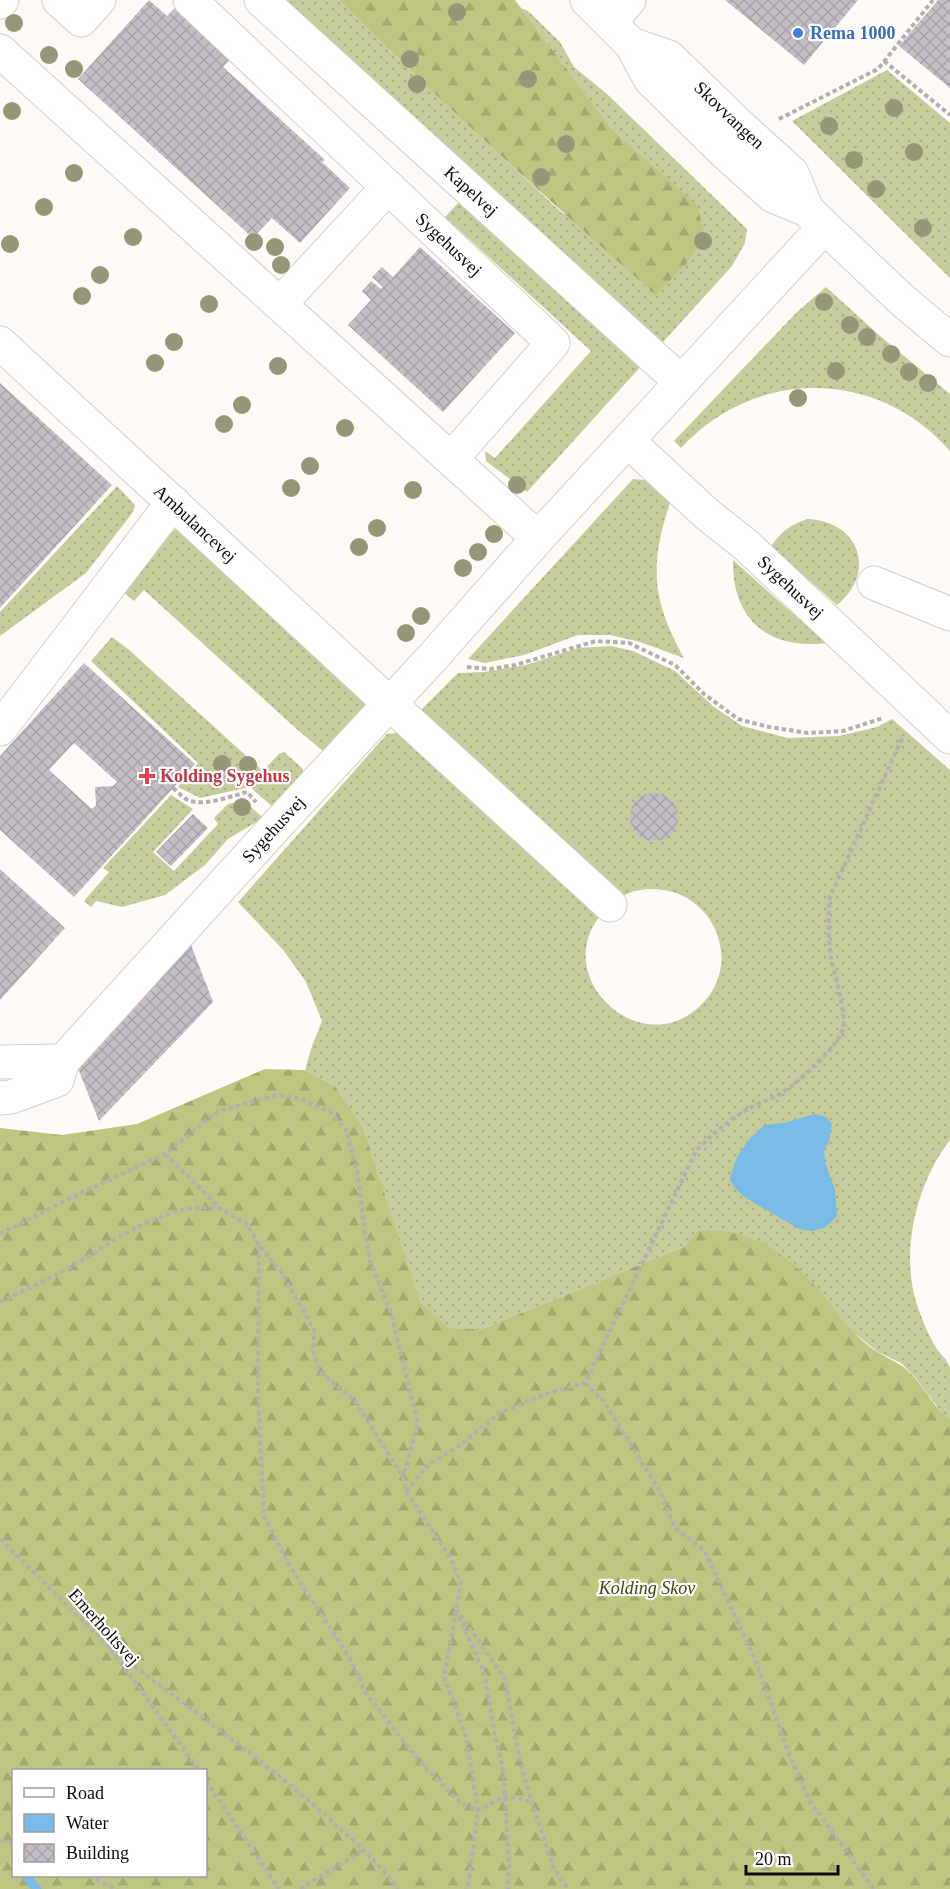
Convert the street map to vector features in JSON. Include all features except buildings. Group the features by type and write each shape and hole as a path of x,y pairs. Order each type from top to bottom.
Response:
{"street":[{"path":"59,0 81,20 99,0"},
{"name":"Sygehusvej","path":"190,0 553,343 451,459"},
{"name":"Kapelvej","path":"261,0 681,382"},
{"name":"Skovvangen","path":"587,0 623,22 669,57 792,173 816,219"},
{"name":"Skovvangen","path":"623,22 650,79 721,149 773,196 816,219 902,300 950,340"},
{"path":"0,51 538,538"},
{"path":"280,304 388,187"},
{"name":"Sygehusvej","path":"0,1098 11,1097 57,1080 63,1060 432,658 681,382 816,219"},
{"name":"Ambulancevej","path":"0,343 389,704 610,904"},
{"name":"Sygehusvej","path":"628,441 708,515 746,545 950,737"},
{"path":"0,729 173,502"},
{"path":"874,583 950,614"},
{"path":"0,1062 63,1060"}],"path":[{"path":"741,126 777,120 878,69 933,0"},
{"path":"884,61 950,115"},
{"path":"432,658 471,668 490,669 515,665 597,640 629,643 675,665 704,694 738,719 808,734 843,731 916,706"},
{"path":"406,1491 429,1464 458,1447 500,1413 545,1394 585,1383 696,1151 746,1110 783,1092 814,1068 843,1029 843,1016 828,924 830,897 916,706"},
{"path":"173,788 186,800 195,802 212,801 247,792"},
{"path":"0,1234 68,1198 165,1154 218,1111 277,1095 301,1099 330,1112 346,1130 357,1172 370,1261 390,1310 418,1423 402,1477"},
{"path":"165,1154 221,1209 247,1224 259,1245 283,1275 314,1330 314,1351 320,1372 355,1401 402,1477 406,1491 451,1559 461,1584 444,1677 466,1736 478,1810 469,1880 465,1889"},
{"path":"0,1302 64,1270 152,1219 203,1206 221,1209"},
{"path":"259,1245 258,1394 264,1516 288,1563 352,1662 367,1695 424,1767 466,1807 478,1810 506,1796 532,1802"},
{"path":"585,1383 605,1403 661,1493 675,1528 704,1550 755,1659 790,1757 812,1803 874,1889"},
{"name":"Emerholtsvej","path":"0,1539 110,1648 198,1769"},
{"path":"455,1609 485,1675 503,1769 506,1796 508,1889"},
{"path":"455,1609 505,1679 520,1763 554,1869 568,1889"},
{"path":"110,1648 270,1767 381,1866 398,1889"},
{"path":"207,1782 279,1889"},
{"path":"300,1889 364,1850"},
{"path":"92,1877 116,1889"}],"green space":[{"path":"282,0 339,0 396,57 563,214 697,206 612,129 521,8 528,11 560,42 574,67 607,94 747,229 745,243 732,266 663,342 647,328 644,332"},
{"path":"339,0 515,0 612,129 697,205 704,233 687,263 656,295 495,150"},
{"path":"887,70 950,123 950,278 792,121"},
{"path":"460,201 643,364 527,492 486,461 485,451 495,458 591,351 445,217"},
{"path":"826,287 880,336 950,394 950,451 921,424 888,404 853,392 816,388 780,391 744,403 711,421 681,448 674,441 797,312"},
{"path":"633,479 645,480 670,503 659,546 657,582 665,618 684,658 640,642 610,635 578,635 524,655 485,663 468,659"},
{"path":"117,486 135,505 133,512 86,573 0,636 0,612"},
{"path":"808,519 826,522 840,529 851,539 857,551 859,564 857,578 849,592 837,605 771,546 787,529"},
{"path":"176,529 372,703 330,748 323,751 300,732 144,590 134,601 121,590 168,534"},
{"path":"733,560 826,643 805,644 787,641 757,626 739,599 734,581"},
{"path":"112,637 263,771 279,754 284,752 302,768 304,775 274,808 250,787 200,798 178,787 198,763 91,661"},
{"path":"611,646 633,651 675,671 714,707 742,726 788,738 839,736 877,727 892,719 950,770 950,1140 927,1178 919,1200 911,1246 910,1269 923,1321 935,1346 950,1368 950,1419 943,1414 901,1363 878,1352 850,1330 826,1298 697,1231 683,1247 482,1329 450,1328 421,1305 363,1127 335,1086 305,1070 322,1021 306,982 284,951 238,902 387,734 397,733 605,910 589,935 586,960 592,983 607,1003 627,1018 650,1024 675,1021 699,1007 713,990 720,970 721,951 716,932 707,915 692,901 674,892 644,889 621,897 421,710 458,673 484,672 526,665 578,648"},
{"path":"171,795 193,809 153,852 174,871 218,824 214,818 228,804 245,801 263,818 228,839 205,865 165,895 122,907 96,901 91,907 84,901 109,872 103,868"},
{"name":"Kolding Skov","path":"265,1069 305,1070 335,1086 363,1127 421,1304 450,1328 482,1329 683,1247 697,1231 717,1231 754,1239 785,1257 813,1283 848,1327 873,1349 909,1372 950,1419 950,1889 0,1889 0,1128 62,1135 137,1124"}],"water":[{"path":"815,1114 826,1117 832,1124 829,1142 824,1150 825,1162 835,1190 837,1216 826,1227 812,1231 799,1229 746,1198 730,1180 742,1149 765,1125 784,1123"}],"waterway":[{"path":"27,1877 37,1889"}],"place":[{"name":"Rema 1000","path":"798,33"},
{"name":"Kolding Sygehus","path":"147,776"}]}
